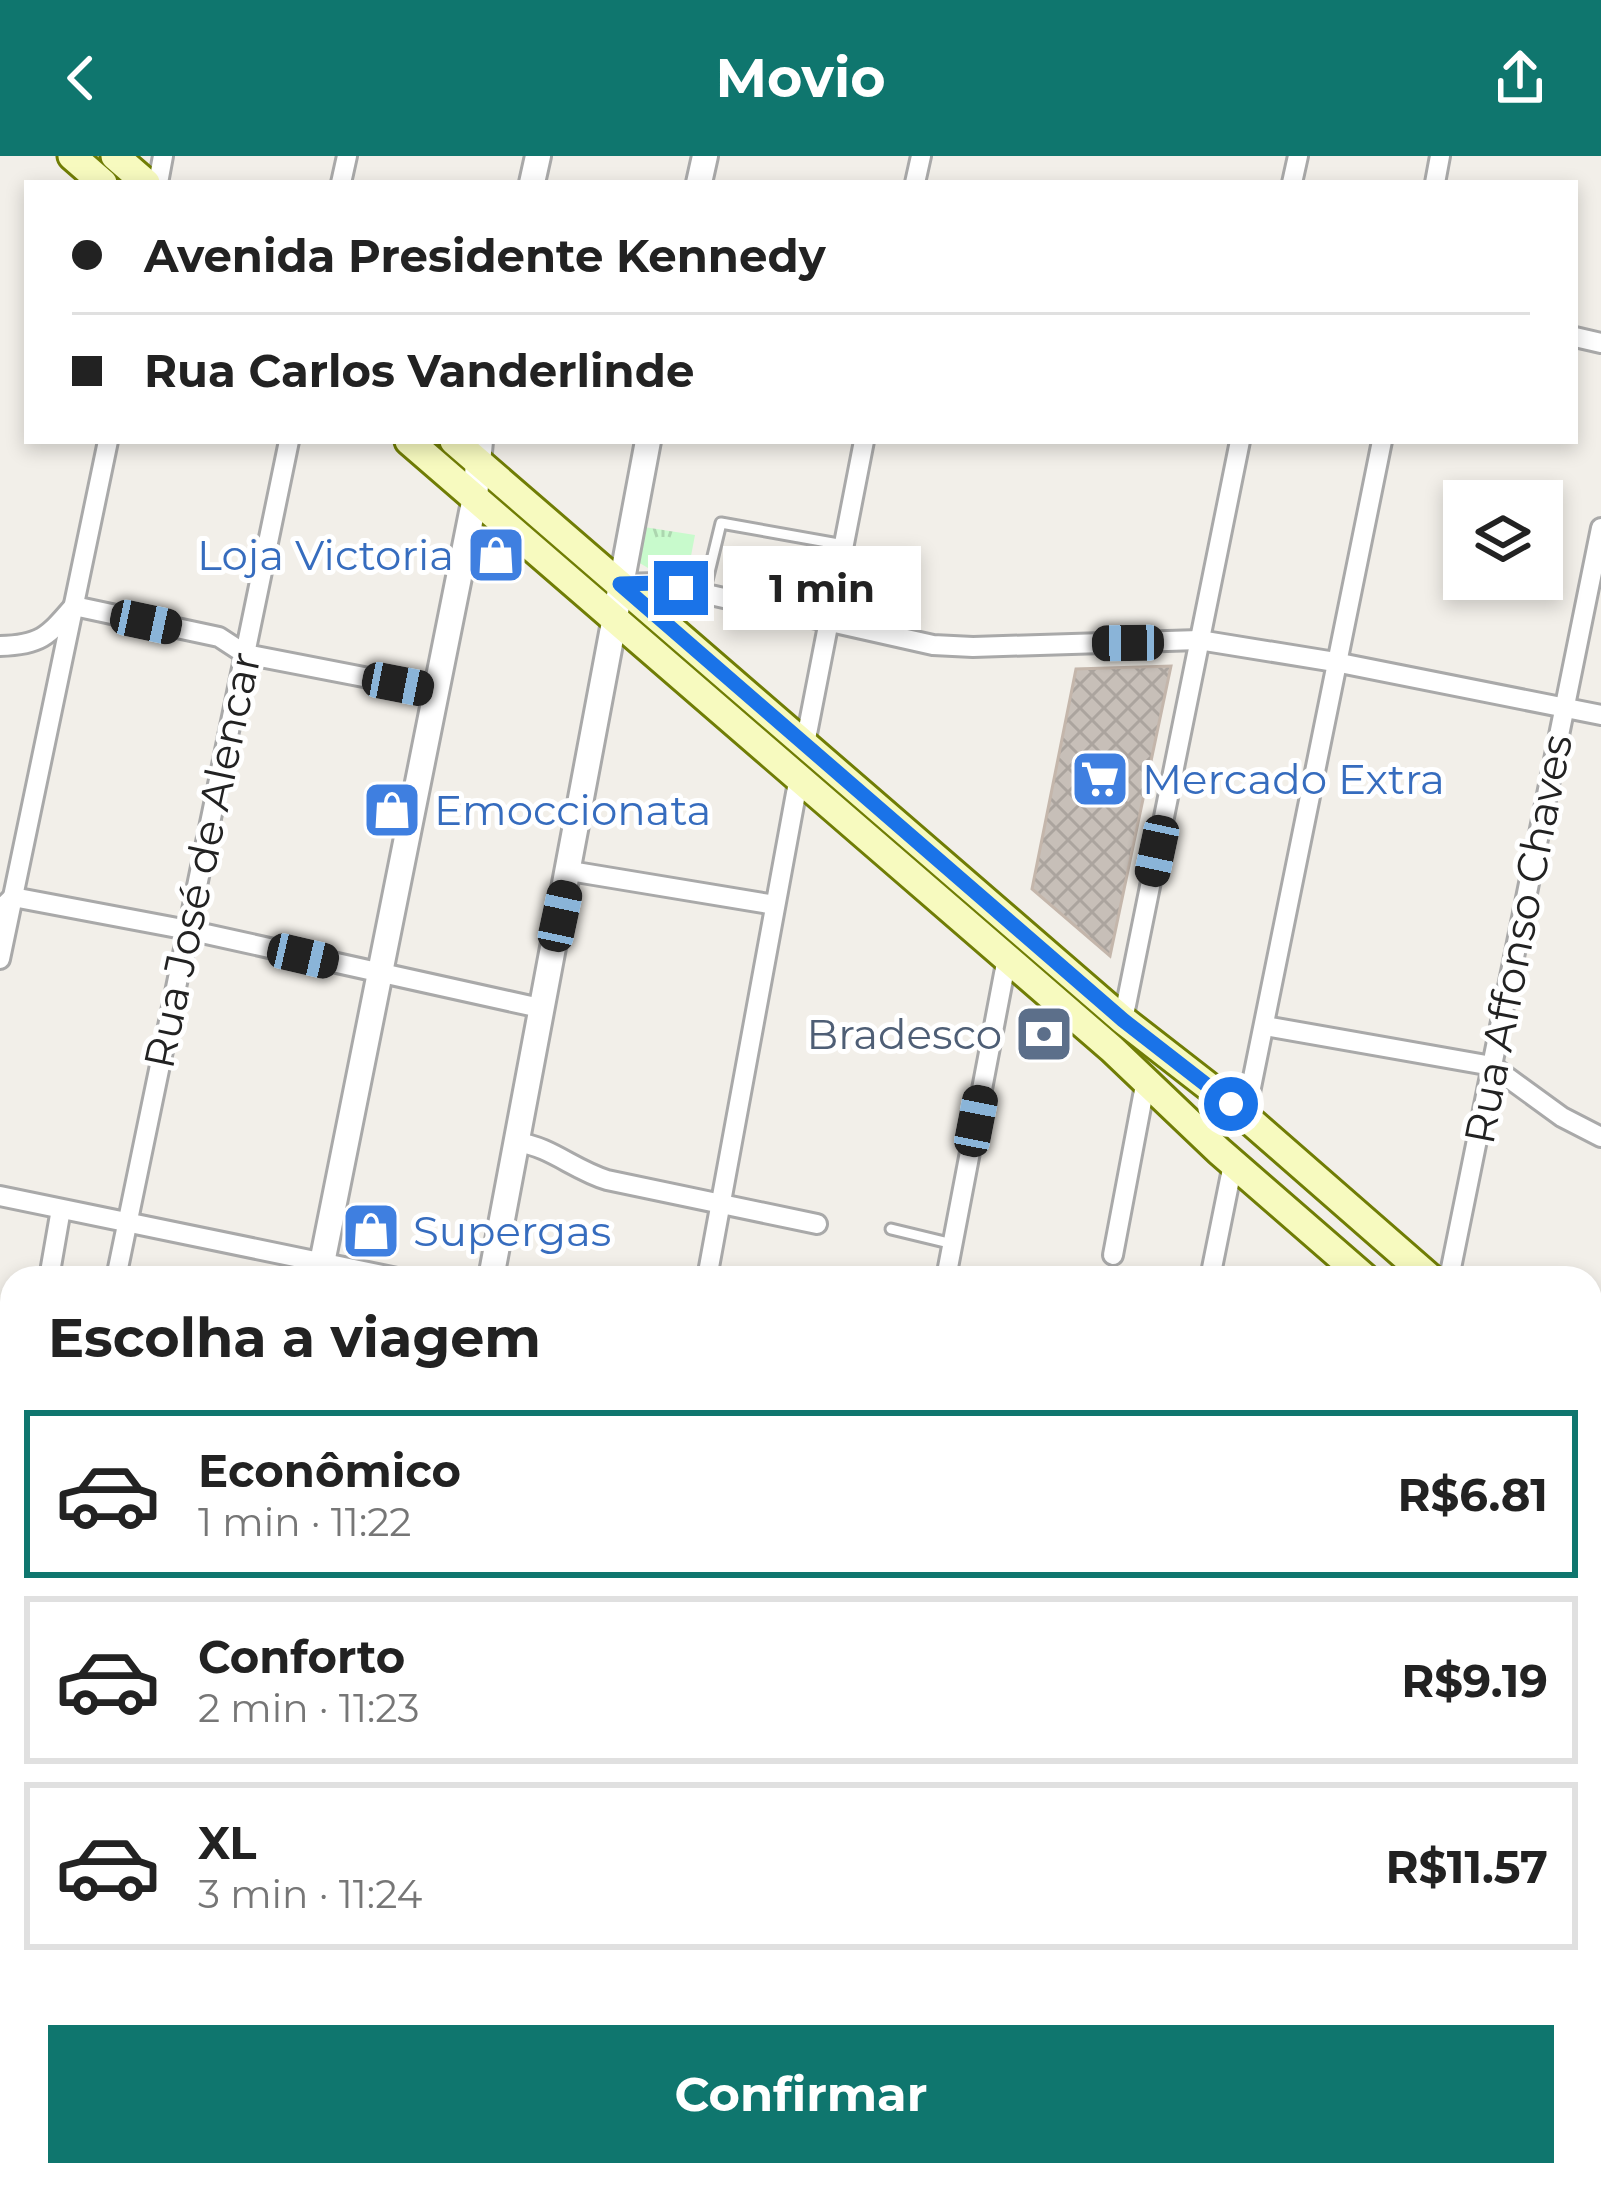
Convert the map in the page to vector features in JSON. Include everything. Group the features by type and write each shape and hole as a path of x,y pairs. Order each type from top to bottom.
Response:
{"main road":[{"path":"72,156 100,180"},
{"path":"115,156 143,180"},
{"path":"413,444 1007,958 1352,1266"},
{"path":"478,450 620,584 1123,1020 1245,1117 1416,1266"},
{"path":"1233,1164 1244,1154 1261,1155 1326,1204 1345,1204"},
{"path":"1311,1230 1374,1266"}],"street":[{"path":"0,958 6,903 107,444"},
{"name":"Rua José de Alencar","path":"119,1266 288,444"},
{"path":"493,1266 647,444"},
{"path":"805,744 864,444"},
{"path":"1123,1020 1239,444"},
{"path":"1245,1117 1381,444"},
{"path":"322,1266 475,497 478,450"},
{"name":"Rua Affonso Chaves","path":"1451,1266 1601,529"},
{"path":"620,584 657,583 952,647 1199,640 1601,715"},
{"path":"0,646 46,639 74,606"},
{"path":"74,606 219,637 245,653 436,691"},
{"path":"710,1266 799,777"},
{"path":"570,871 775,905"},
{"path":"6,903 188,930 540,1008"},
{"path":"948,1266 1007,958"},
{"path":"1265,1026 1492,1066 1562,1117 1601,1137"},
{"path":"1113,1255 1146,1081"},
{"path":"517,1142 539,1146 586,1174 607,1180 817,1224"},
{"path":"1212,1266 1233,1164"},
{"path":"0,1196 305,1266"},
{"path":"51,1266 61,1209"}],"lane":[{"path":"704,592 721,524 844,544"},
{"path":"891,1229 953,1244"}],"green space":[{"path":"644,527 695,535 687,577 638,562 634,546 641,543"}],"building":[{"name":"Mercado Extra","path":"1171,666 1110,956 1032,889 1076,669"}],"place":[{"name":"Loja Victoria","path":"496,555"},
{"name":"Mercado Extra","path":"1100,779"},
{"name":"Emoccionata","path":"392,810"},
{"name":"Bradesco","path":"1044,1034"},
{"name":"Supergas","path":"371,1231"}],"route":[{"path":"681,588 620,584 1123,1020 1231,1104"}]}
